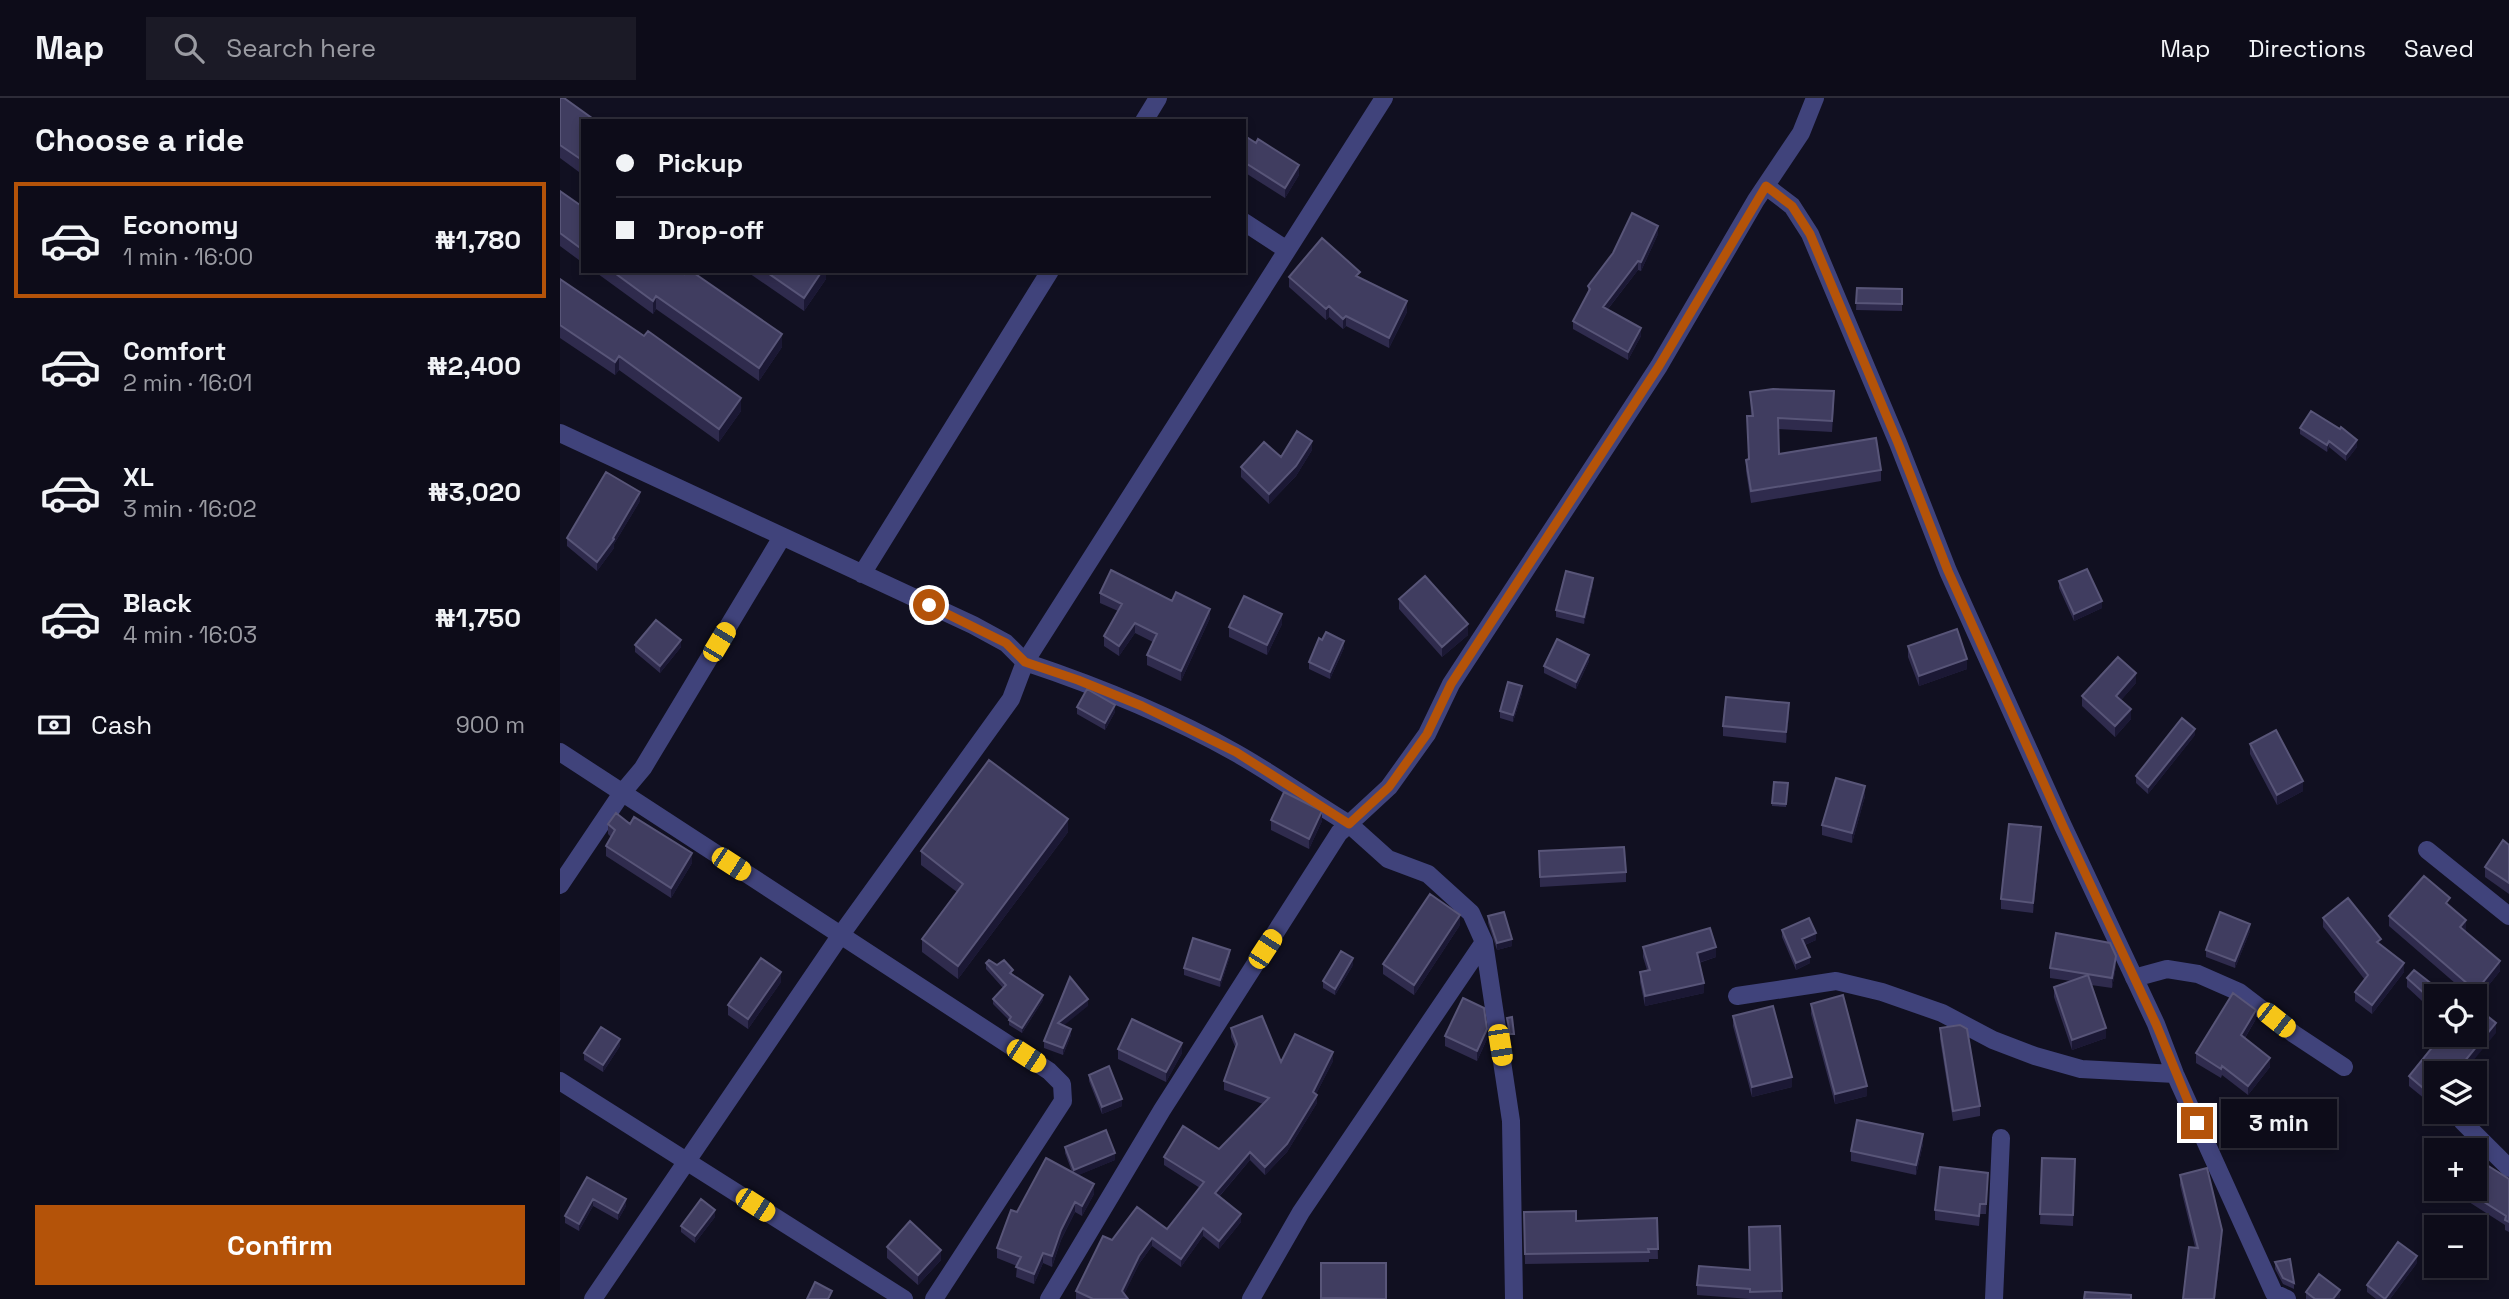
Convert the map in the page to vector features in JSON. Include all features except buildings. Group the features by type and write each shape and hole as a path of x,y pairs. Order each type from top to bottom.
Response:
{"street":[{"path":"1145,119 1158,98"},
{"path":"593,1299 840,936 1011,699 1025,662 1384,98"},
{"path":"1049,1299 1162,1111 1339,833 1389,787 1427,734 1451,684 1659,366 1766,186 1801,133 1815,98"},
{"path":"1766,186 1792,206 1810,234 1898,443 1948,571 2156,1024 2175,1074 2275,1297"},
{"path":"1246,223 1287,250"},
{"path":"862,574 1050,273"},
{"path":"560,433 984,631 1006,643 1025,662 1142,706 1236,752 1349,824 1388,859 1428,874 1471,913 1484,942 1511,1121 1514,1299"},
{"path":"560,885 622,793 643,768 782,537"},
{"path":"560,752 1049,1071 1062,1084 1063,1101 934,1299"},
{"path":"2427,850 2509,916"},
{"path":"1251,1299 1301,1212 1484,942"},
{"path":"2134,978 2166,969 2198,974 2239,992 2294,1034 2344,1067"},
{"path":"1737,996 1836,981 1882,992 1942,1013 1993,1040 2081,1069 2175,1074"},
{"path":"560,1081 904,1299"},
{"path":"2465,1124 2509,1168"},
{"path":"1994,1299 2001,1138"}],"route":[{"path":"929,605 1006,643 1025,662 1142,706 1236,752 1349,824 1389,787 1427,734 1451,684 1659,366 1766,186 1792,206 1810,234 1898,443 1948,571 2156,1024 2197,1123"}]}
